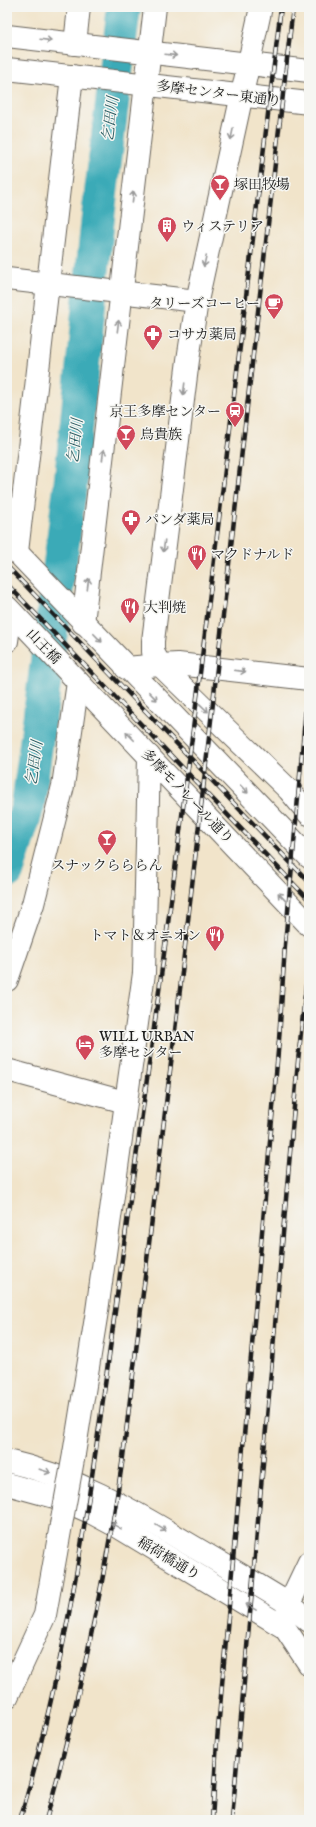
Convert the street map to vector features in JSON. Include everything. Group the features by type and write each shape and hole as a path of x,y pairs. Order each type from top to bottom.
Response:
{"street":[{"path":"79,7 83,45"},
{"path":"77,616 116,291 141,52 155,7"},
{"path":"261,7 197,301 184,384 153,641 153,652 160,665 289,790 309,814"},
{"path":"7,36 309,71"},
{"path":"7,69 80,77 56,284 18,553 126,668 309,857"},
{"name":"多摩センター東通り","path":"80,77 309,103"},
{"path":"7,279 197,301"},
{"path":"7,641 13,614"},
{"name":"山王橋","path":"13,614 72,675"},
{"path":"126,668 178,664 309,680"},
{"path":"7,980 33,904 63,786 72,675"},
{"name":"多摩モノレール通り","path":"72,675 309,925"},
{"path":"7,1697 45,1614 74,1454 97,1311 144,973 149,756"},
{"path":"7,1070 126,1102"},
{"name":"稲荷橋通り","path":"7,1461 42,1470 96,1491 128,1508 289,1604 308,1618"},
{"name":"稲荷橋通り","path":"7,1484 58,1498 90,1512 120,1528 285,1628 309,1664"},
{"path":"285,1628 289,1604 309,1562"},
{"path":"285,1628 308,1618"}],"waterway":[{"name":"乞田川","path":"7,872 28,805 70,488 98,217 124,7"}],"railway":[{"path":"20,1820 41,1742 59,1664 88,1505 172,892 228,449 281,7"},
{"path":"46,1820 90,1640 108,1549 123,1457 181,981 293,7"},
{"path":"7,566 309,882"},
{"path":"7,584 309,900"},
{"path":"212,1820 217,1741 279,1040 285,945 309,673"},
{"path":"232,1820 298,1061 309,958"}],"place":[{"name":"塚田牧場","path":"220,201"},
{"name":"ウィステリア","path":"167,243"},
{"name":"タリーズコーヒー","path":"274,320"},
{"name":"コサカ薬局","path":"153,351"},
{"name":"京王多摩センター","path":"235,428"},
{"name":"鳥貴族","path":"126,451"},
{"name":"パンダ薬局","path":"131,536"},
{"name":"マクドナルド","path":"197,571"},
{"name":"大判焼","path":"130,624"},
{"name":"スナックらららん","path":"107,856"},
{"name":"トマト＆オニオン","path":"215,952"},
{"name":"WILL URBAN 多摩センター","path":"85,1061"}]}
